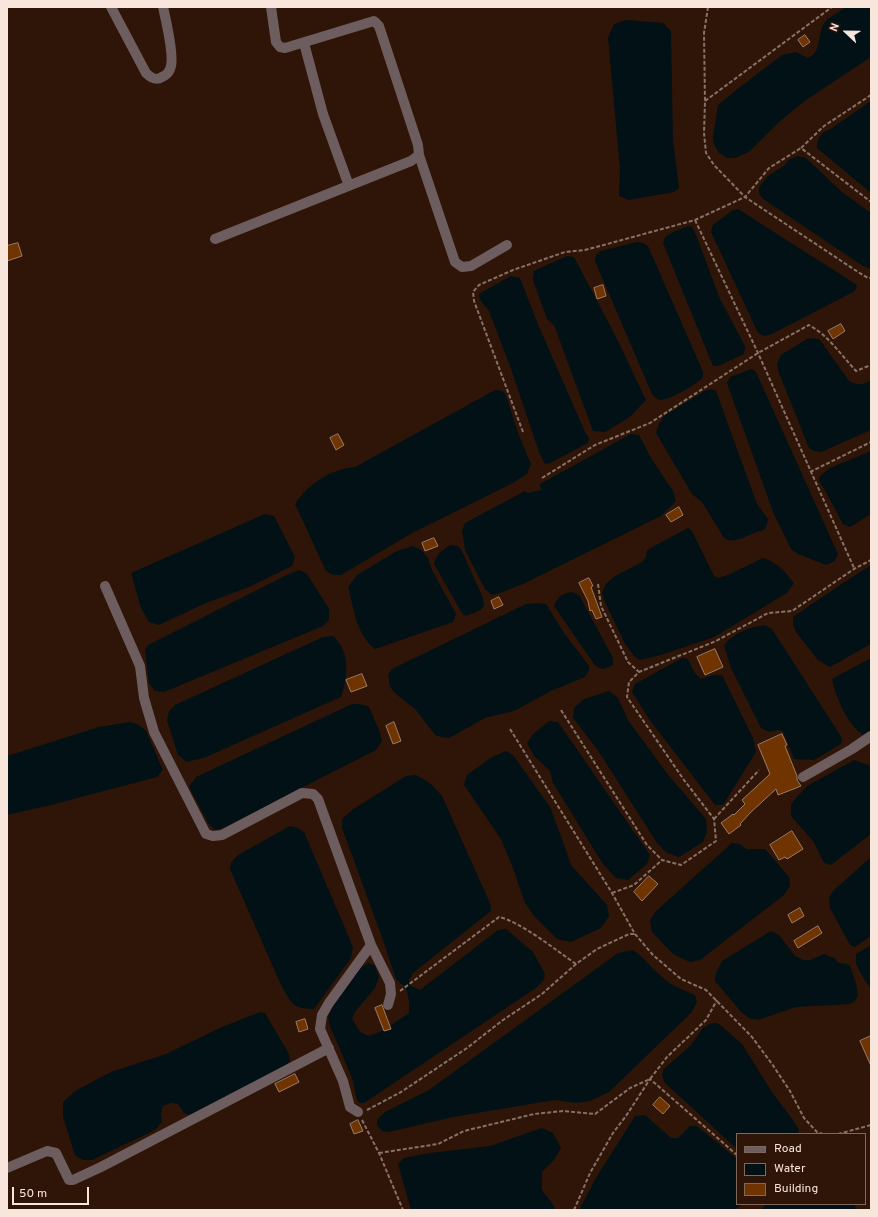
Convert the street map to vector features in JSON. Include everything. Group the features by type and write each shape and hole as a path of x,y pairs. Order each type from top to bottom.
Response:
{"street":[{"path":"110,7 146,73 151,78 159,79 167,75 171,65 170,47 163,7"},
{"path":"271,7 276,42 280,47 285,48 374,21 379,26 418,145 419,155 455,262 462,267 471,266 507,245"},
{"path":"304,43 323,114 349,186"},
{"path":"215,239 411,161 419,155"},
{"path":"105,586 140,666 144,698 154,732 206,834 213,836 222,835 302,792 313,794 318,799 370,946 390,983 391,994 388,1005"},
{"path":"803,777 852,749 871,736"},
{"path":"358,1112 350,1107 343,1081 320,1029 322,1015 370,946"},
{"path":"7,1168 47,1151 52,1151 56,1153 69,1180 73,1180 101,1167 329,1048"}],"path":[{"path":"708,7 704,33 706,101 704,133 706,153 744,197 858,272 868,278 871,278"},
{"path":"706,101 832,7"},
{"path":"523,432 474,301 473,292 479,285 512,270 565,252 585,250 695,220 744,197 769,168 801,148 824,126 871,95"},
{"path":"801,148 871,202"},
{"path":"695,220 758,353 854,569"},
{"path":"542,478 595,445 650,423 758,353 809,325 818,330 835,345 856,371 871,365"},
{"path":"810,472 871,442"},
{"path":"561,710 647,845 662,860 681,865 716,841 714,818 684,780 627,697 629,682 640,672 716,641 768,613 792,611 854,569 871,560"},
{"path":"598,584 600,606 628,662 640,672"},
{"path":"510,729 612,893 634,934 653,955 681,979 706,990 752,1037 790,1091 804,1118 817,1132 820,1133"},
{"path":"714,818 759,770"},
{"path":"612,893 634,885 662,860"},
{"path":"401,991 499,917 508,919 576,964"},
{"path":"403,1210 379,1153 358,1112 363,1112 401,1092 467,1048 503,1020 542,994 576,964 597,949 629,934 634,934"},
{"path":"574,1210 590,1173 613,1133 667,1057 706,1020 717,1000"},
{"path":"379,1153 438,1144 464,1131 534,1114 563,1111 595,1114 630,1088 650,1079"},
{"path":"650,1079 736,1154"},
{"path":"841,1133 871,1124"}],"water":[{"path":"846,7 871,7 871,57 806,100 780,121 749,152 735,158 727,158 718,152 714,144 713,137 718,105 782,55 796,52 808,58 813,55 818,47 822,26 830,18"},
{"path":"626,20 663,23 671,31 673,140 679,188 674,192 629,200 619,196 620,169 608,38 614,24"},
{"path":"871,101 871,193 817,148 817,145 824,132"},
{"path":"798,156 806,158 842,192 871,213 871,269 863,266 763,199 759,194 759,187 768,176 785,165 788,160"},
{"path":"738,209 857,285 855,291 772,334 765,336 758,333 711,232 713,225 733,210"},
{"path":"688,226 692,227 696,235 720,299 745,346 744,354 718,366 713,366 663,243 665,237"},
{"path":"637,242 648,246 703,372 703,377 695,384 683,392 664,400 659,400 652,394 595,261 596,255 601,251"},
{"path":"567,256 574,257 616,337 646,400 630,417 605,432 593,431 554,325 547,319 533,280 534,271"},
{"path":"511,276 520,278 537,322 589,438 588,443 550,463 545,464 539,452 511,369 489,311 480,300 479,294"},
{"path":"814,338 820,340 849,381 855,384 860,384 871,380 871,430 821,452 814,451 809,448 779,373 777,364 781,355 807,339"},
{"path":"752,369 756,372 838,554 835,561 826,565 798,554 791,549 773,512 727,383 730,377"},
{"path":"710,389 716,391 757,504 768,519 764,530 739,540 729,540 724,538 702,502 692,494 656,433 664,416"},
{"path":"495,390 502,391 506,395 518,433 531,464 527,474 511,484 414,532 341,575 333,575 326,571 295,504 306,490 329,474 346,468 355,467"},
{"path":"631,434 639,435 651,458 673,491 676,501 661,516 525,583 492,595 485,589 465,550 462,531 465,523 525,491 527,493 541,490 540,484"},
{"path":"871,451 871,514 850,527 843,524 819,481 820,476 830,468"},
{"path":"265,514 274,516 295,557 292,566 249,587 206,603 159,625 149,622 141,608 131,573"},
{"path":"688,528 692,531 714,576 719,578 730,574 763,558 777,565 794,583 787,593 714,637 661,655 640,660 635,657 625,644 602,593 606,584 615,576 642,562 646,557 647,550"},
{"path":"450,545 458,546 462,551 483,598 484,605 481,610 466,616 462,613 434,564 438,555"},
{"path":"413,546 421,550 428,558 432,570 456,614 453,622 375,649 360,629 348,587 357,575 397,551"},
{"path":"871,565 871,644 830,667 818,660 796,632 793,624 793,617"},
{"path":"299,570 307,574 329,609 329,620 323,626 164,692 155,691 149,683 145,650 148,645"},
{"path":"572,592 579,595 613,658 613,665 608,668 599,668 594,664 554,606 561,596"},
{"path":"526,604 546,604 564,633 589,666 589,670 585,677 551,691 514,711 485,718 449,738 435,735 416,710 396,694 390,687 388,674 392,669"},
{"path":"765,625 772,629 842,738 841,744 814,760 794,759 783,731 778,730 769,732 761,728 731,668 724,645 732,637 743,631"},
{"path":"333,636 343,649 345,657 346,673 341,697 206,757 187,762 178,755 167,720 169,711 175,705 323,637"},
{"path":"682,658 688,659 695,673 701,679 713,675 722,675 753,738 756,752 723,805 715,805 649,719 632,692 635,684"},
{"path":"871,658 871,731 866,736 854,727 849,720 836,694 832,679"},
{"path":"609,691 618,698 628,720 669,776 706,819 707,832 703,842 679,857 667,853 657,843 597,749 573,718 574,708 584,699"},
{"path":"352,704 361,704 369,707 382,741 376,750 221,829 215,830 208,823 189,787 196,777"},
{"path":"549,721 558,722 650,855 647,864 628,880 616,878 603,864 553,783 550,771 534,756 527,743 533,734"},
{"path":"130,722 139,725 146,731 163,770 157,777 7,815 7,756 99,727"},
{"path":"506,751 513,755 550,807 571,865 607,905 609,916 601,928 571,942 557,939 535,917 525,903 501,839 464,785 467,775 492,757"},
{"path":"854,760 871,766 871,834 831,865 824,863 813,841 791,816 791,804 807,786"},
{"path":"416,775 430,783 442,796 490,903 491,911 413,973 409,980 411,986 420,990 498,930 506,929 533,952 545,974 544,980 536,988 364,1103 360,1103 357,1100 353,1081 330,1027 328,1017 334,1004 361,967 369,963 375,966 379,977 375,988 355,1012 352,1019 360,1032 369,1036 382,1031 409,1013 409,1001 406,988 396,979 342,828 342,819 352,810 406,776"},
{"path":"290,826 298,828 304,832 353,947 351,958 314,1009 301,1008 291,1002 282,987 230,869 231,863 238,855"},
{"path":"732,843 740,844 746,849 765,849 789,877 790,886 784,895 700,960 690,962 673,954 652,932 650,921 655,912"},
{"path":"871,857 871,936 855,947 850,945 830,908 829,898 833,891"},
{"path":"771,931 779,935 795,956 804,960 810,960 824,954 834,958 839,963 850,966 856,983 858,995 855,1001 850,1004 796,1007 758,1020 749,1018 741,1012 715,981 716,973 722,961"},
{"path":"871,945 871,989 856,964 856,954"},
{"path":"633,950 668,982 695,995 697,1002 691,1013 609,1092 590,1101 576,1103 555,1100 453,1117 389,1132 382,1131 377,1125 377,1120 385,1112 429,1090 618,953"},
{"path":"260,1012 265,1013 289,1054 290,1061 282,1069 189,1115 184,1113 178,1104 171,1103 163,1106 161,1114 162,1122 155,1130 92,1160 83,1160 75,1155 63,1117 63,1102 75,1091 111,1072 166,1054 222,1027"},
{"path":"709,1024 719,1024 742,1044 774,1095 793,1120 799,1130 798,1133 736,1133 736,1148 665,1083 662,1075 664,1069 690,1046 703,1028"},
{"path":"645,1115 671,1138 678,1138 690,1126 697,1126 736,1158 736,1205 741,1205 735,1210 579,1210 596,1178 635,1116"},
{"path":"542,1128 553,1133 561,1148 554,1160 542,1172 542,1190 554,1206 555,1210 411,1210 398,1164 404,1158 430,1153 490,1146"},
{"path":"765,1205 854,1205 857,1210 761,1210"}],"building":[{"path":"805,35 810,42 803,47 798,40"},
{"path":"18,243 22,256 7,261 7,246"},
{"path":"603,285 606,296 597,299 594,288"},
{"path":"841,324 845,331 833,339 828,331"},
{"path":"338,434 344,445 336,450 330,438"},
{"path":"679,507 683,515 671,522 666,515"},
{"path":"434,538 438,546 425,551 422,543"},
{"path":"589,578 593,586 591,587 602,617 596,619 592,610 590,611 588,601 579,583"},
{"path":"499,597 503,605 494,609 491,601"},
{"path":"715,649 723,667 705,675 697,657"},
{"path":"362,674 367,686 351,692 346,680"},
{"path":"394,722 401,741 393,744 386,726"},
{"path":"782,734 787,745 785,746 797,776 797,780 801,786 778,795 776,789 751,812 740,824 741,825 729,834 721,823 733,814 734,815 745,804 742,800 770,774 758,745"},
{"path":"792,831 803,849 787,859 785,857 779,860 770,845"},
{"path":"649,876 658,884 642,901 634,892"},
{"path":"800,908 804,916 792,923 788,915"},
{"path":"818,926 822,933 798,948 794,941"},
{"path":"382,1005 391,1029 384,1031 375,1008"},
{"path":"305,1019 308,1029 299,1032 296,1022"},
{"path":"871,1036 871,1066 860,1041"},
{"path":"295,1074 299,1082 279,1092 275,1084"},
{"path":"660,1097 670,1106 663,1114 653,1105"},
{"path":"358,1120 363,1131 354,1134 350,1124"}]}
